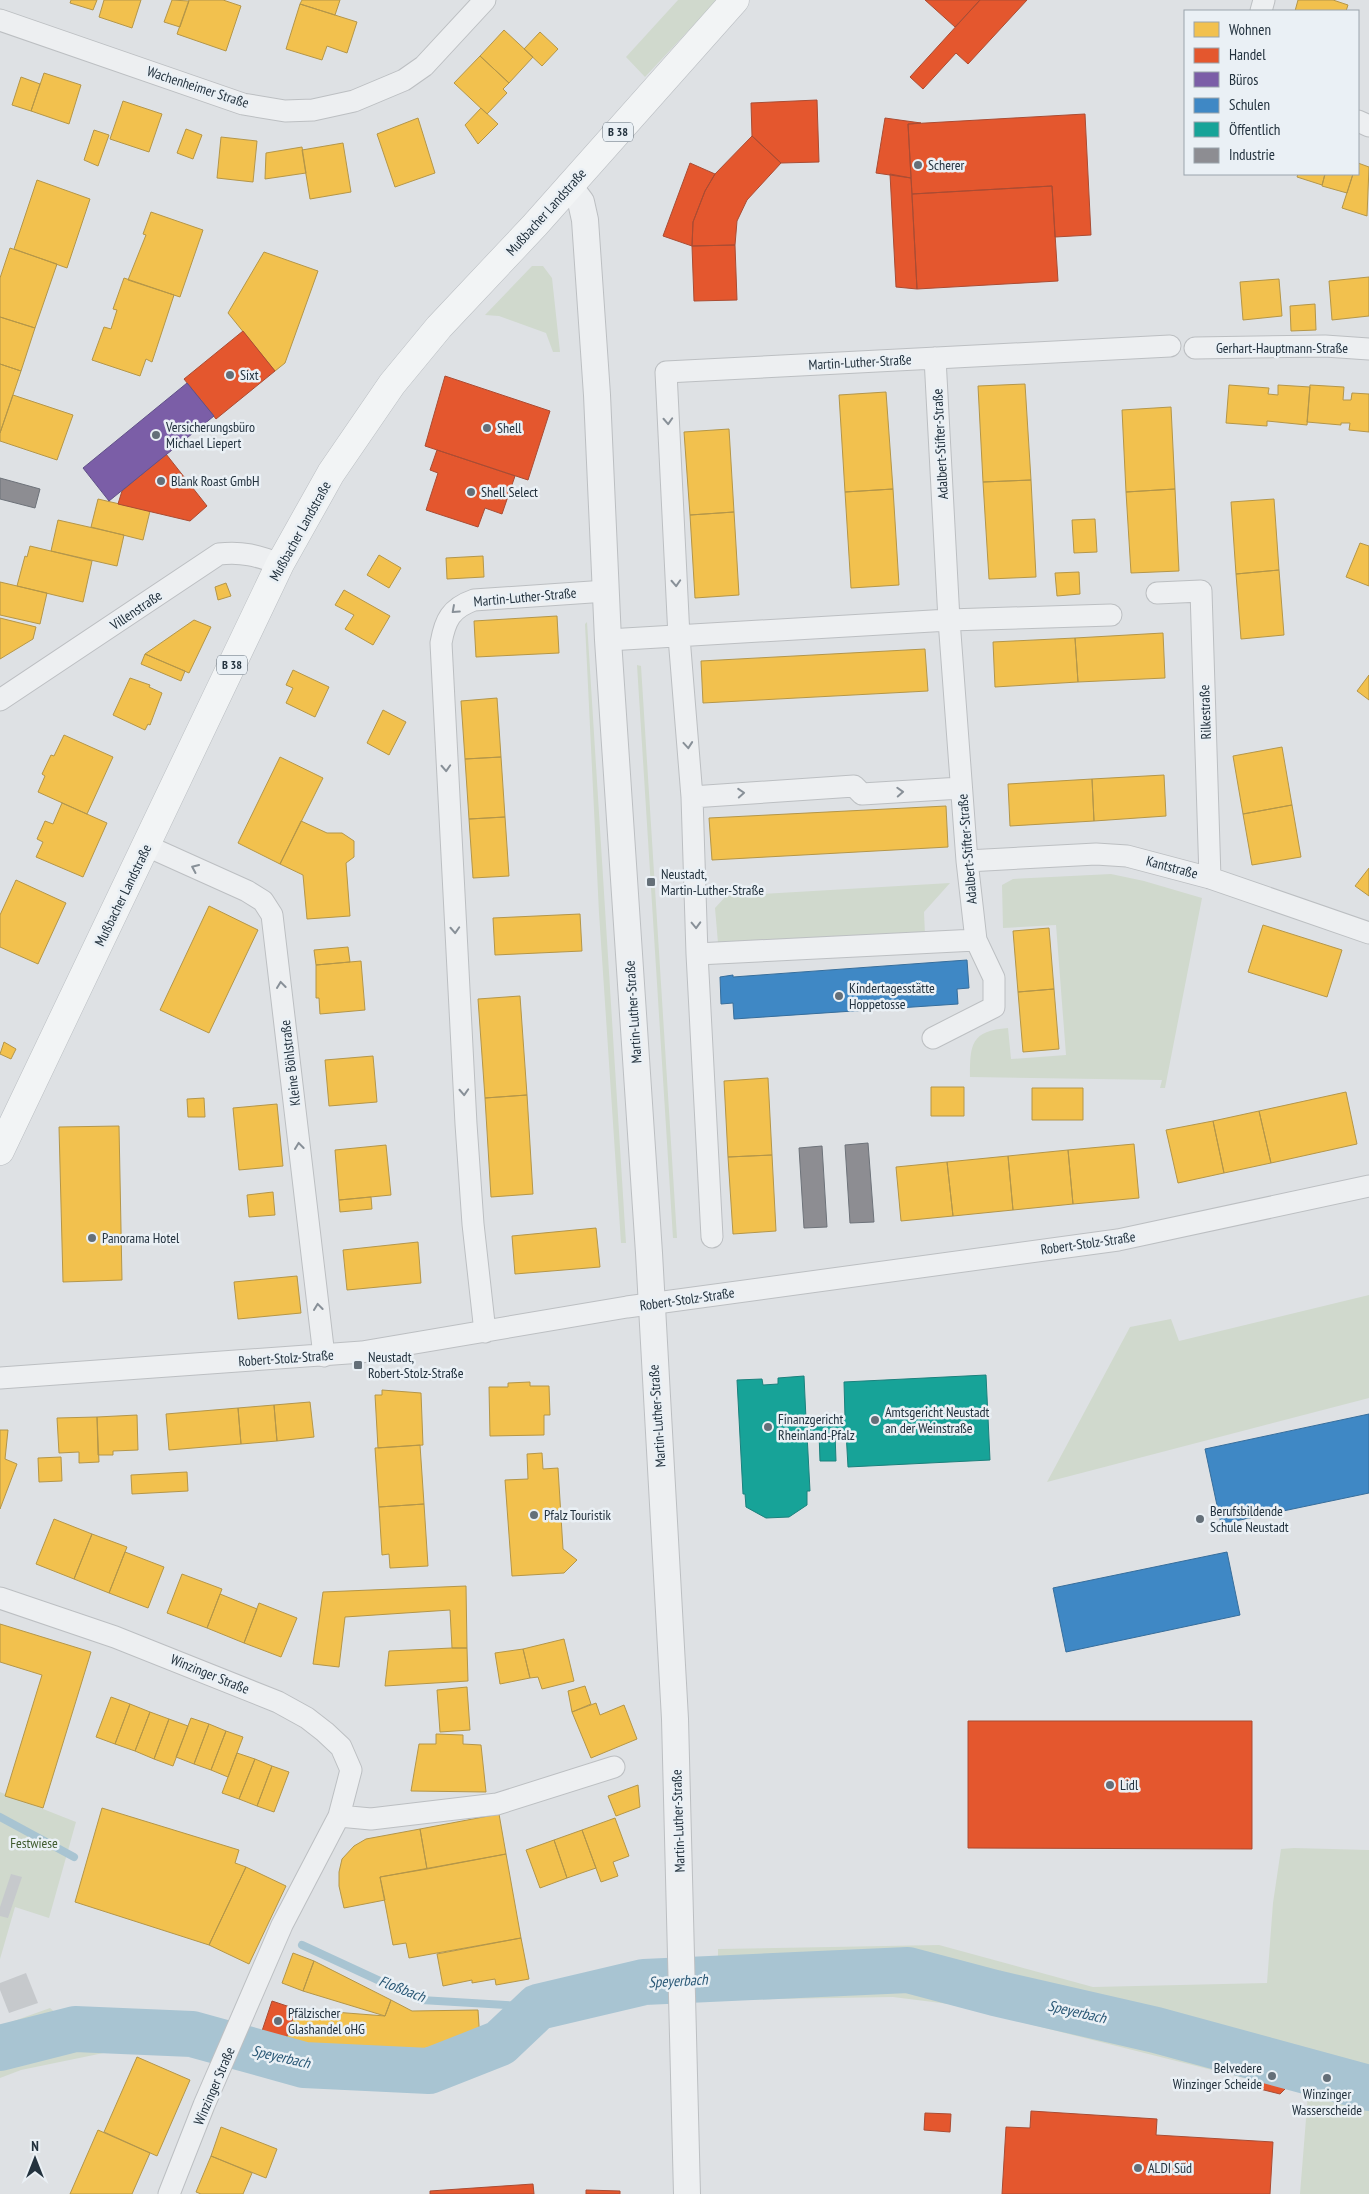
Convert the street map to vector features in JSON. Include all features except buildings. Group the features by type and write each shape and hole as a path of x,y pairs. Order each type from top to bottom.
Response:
{"main road":[{"name":"Mußbacher Landstraße","path":"0,1151 280,564 332,473 392,384 439,327 569,186 735,0"}],"street":[{"name":"Wachenheimer Straße","path":"0,20 242,104 285,111 313,110 354,102 404,80 424,66 485,0"},
{"name":"Martin-Luther-Straße","path":"569,186 581,202 585,220 597,395 608,640 649,1253 650,1305 675,1719 687,2194"},
{"name":"Martin-Luther-Straße","path":"712,1237 697,954 692,797 679,637 666,372 1170,346"},
{"name":"Gerhart-Hauptmann-Straße","path":"1195,348 1325,346 1369,350"},
{"name":"Adalbert-Stifter-Straße","path":"933,1038 994,1007 994,978 976,940 967,861 950,620 935,358"},
{"name":"Villenstraße","path":"0,700 219,554 236,552 252,554 280,564"},
{"name":"Martin-Luther-Straße","path":"485,1332 473,1224 466,1124 441,643 444,623 451,612 462,604 474,600 606,591"},
{"name":"Rilkestraße","path":"1157,593 1201,591 1210,878"},
{"path":"608,640 950,620 1111,615"},
{"path":"692,797 854,786 862,794 961,788"},
{"name":"Kleine Böhlstraße","path":"147,846 247,891 263,901 272,915 324,1356"},
{"name":"Kantstraße","path":"967,861 1096,854 1127,856 1210,878 1369,933"},
{"path":"697,954 976,940"},
{"name":"Robert-Stolz-Straße","path":"0,1378 324,1356 485,1332 627,1307 1118,1240 1369,1186"},
{"name":"Winzinger Straße","path":"0,1598 115,1637 235,1683 307,1718 341,1747 351,1770 339,1816 282,1925 170,2194"},
{"path":"339,1816 371,1819 496,1804 614,1767"}],"green space":[{"path":"678,0 717,0 645,77 626,57"},
{"path":"532,266 543,266 552,278 560,352 553,352 546,333 499,316 485,315"},
{"path":"587,622 626,1243 621,1243 599,913 585,624"},
{"path":"637,665 641,666 677,1238 673,1238"},
{"path":"1111,874 1144,881 1202,898 1165,1088 1160,1088 1162,1080 970,1077 972,1048 975,1041 986,1032 1008,1028 1011,1059 1066,1055 1056,925 1003,928 1002,885 1013,879"},
{"path":"950,883 924,912 925,935 718,943 715,908 726,896"},
{"path":"1369,1295 1369,1398 1047,1482 1130,1327 1171,1319 1179,1341"},
{"name":"Festwiese","path":"0,1792 76,1822 49,1918 15,1907 0,1959"},
{"path":"1281,1849 1369,1850 1369,2194 1300,2194 1308,2094 949,2004 893,1997 718,2000 718,1949 939,1945 1093,1987 1267,1983 1273,1903"},
{"path":"50,2008 81,2035 198,2042 196,2056 118,2050 21,2070 0,2078 0,2026"}],"waterway":[{"name":"Floßbach","path":"0,1817 74,1857"},
{"name":"Floßbach","path":"302,1945 421,2000 538,2007"},
{"name":"Speyerbach","path":"0,2048 75,2029 192,2034 304,2065 429,2071 500,2043 538,2007 644,1982 908,1970 995,1993 1156,2030 1369,2088"}],"place":[{"name":"Scherer","path":"918,165"},
{"name":"Sixt","path":"230,375"},
{"name":"Shell","path":"487,428"},
{"name":"Versicherungsbüro Michael Liepert","path":"156,435"},
{"name":"Blank Roast GmbH","path":"161,481"},
{"name":"Shell Select","path":"471,492"},
{"name":"Neustadt, Martin-Luther-Straße","path":"651,882"},
{"name":"Kindertagesstätte Hoppetosse","path":"839,996"},
{"name":"Panorama Hotel","path":"92,1238"},
{"name":"Neustadt, Robert-Stolz-Straße","path":"358,1365"},
{"name":"Amtsgericht Neustadt an der Weinstraße","path":"875,1420"},
{"name":"Finanzgericht Rheinland-Pfalz","path":"768,1427"},
{"name":"Pfalz Touristik","path":"534,1515"},
{"name":"Berufsbildende Schule Neustadt","path":"1200,1519"},
{"name":"Lidl","path":"1110,1785"},
{"name":"Pfälzischer Glashandel oHG","path":"278,2021"},
{"name":"Belvedere Winzinger Scheide","path":"1272,2076"},
{"name":"Winzinger Wasserscheide","path":"1327,2078"},
{"name":"ALDI Süd","path":"1138,2168"}]}
